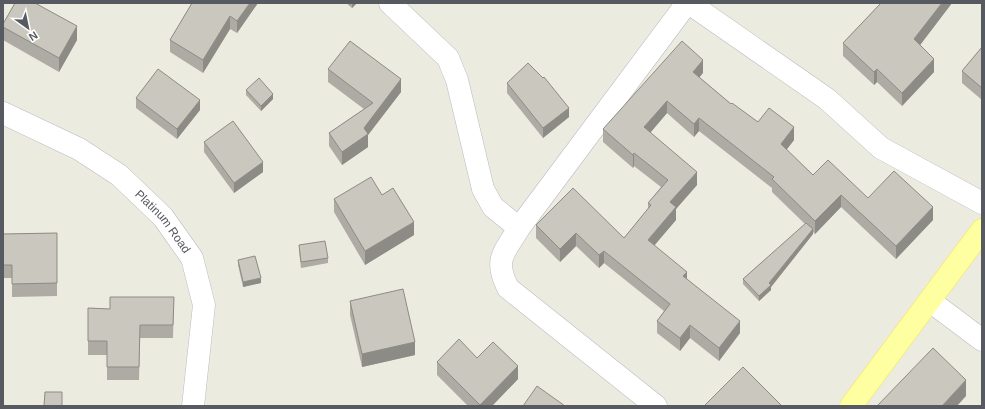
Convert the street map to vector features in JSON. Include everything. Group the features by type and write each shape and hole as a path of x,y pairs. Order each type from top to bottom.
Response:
{"main road":[{"path":"851,406 982,230"}],"street":[{"path":"390,3 448,58 457,80 483,189 493,207 519,228"},
{"path":"656,406 508,288 501,274 500,260 519,228 688,3 827,99 881,148 982,203"},
{"name":"Platinum Road","path":"3,113 79,149 119,175 163,217 192,258 204,306 194,406"},
{"path":"930,301 982,340"}],"building":[{"path":"15,3 35,3 77,26 59,58 3,27 3,24"},
{"path":"192,3 250,3 237,21 230,16 203,60 170,40"},
{"path":"881,3 942,3 914,39 934,59 902,93 877,69 874,72 843,43"},
{"path":"350,41 401,79 364,128 368,134 342,152 329,133 373,103 328,69"},
{"path":"682,41 703,60 693,72 731,104 732,103 758,122 769,108 794,127 781,144 813,175 828,160 868,198 894,171 933,207 896,246 841,195 815,221 772,179 774,177 699,118 694,124 667,101 644,127 697,172 670,202 676,207 648,240 687,272 683,276 740,321 719,348 690,325 680,338 657,321 670,304 604,251 599,255 576,233 560,249 536,225 573,188 624,238 651,205 648,203 668,180 634,153 633,155 603,129"},
{"path":"982,47 982,88 962,71"},
{"path":"528,63 543,78 544,77 569,108 543,128 507,83"},
{"path":"158,69 200,100 177,129 136,98"},
{"path":"259,78 273,94 261,106 246,90"},
{"path":"233,121 263,162 234,183 204,142"},
{"path":"371,177 382,195 393,188 414,222 365,251 334,199"},
{"path":"806,223 813,229 769,283 771,285 759,296 743,279"},
{"path":"57,233 57,283 12,284 12,265 3,265 3,234"},
{"path":"325,241 328,258 301,262 299,245"},
{"path":"255,256 261,278 243,282 238,260"},
{"path":"403,289 415,342 362,354 350,301"},
{"path":"110,297 174,297 173,325 140,325 139,367 107,367 107,341 88,341 88,308 110,309"},
{"path":"459,339 477,358 493,342 518,366 480,405 437,362"},
{"path":"933,348 966,380 942,406 877,406"},
{"path":"743,367 782,406 704,406"},
{"path":"537,386 565,406 523,406"},
{"path":"45,392 62,392 62,406 44,406"}]}
